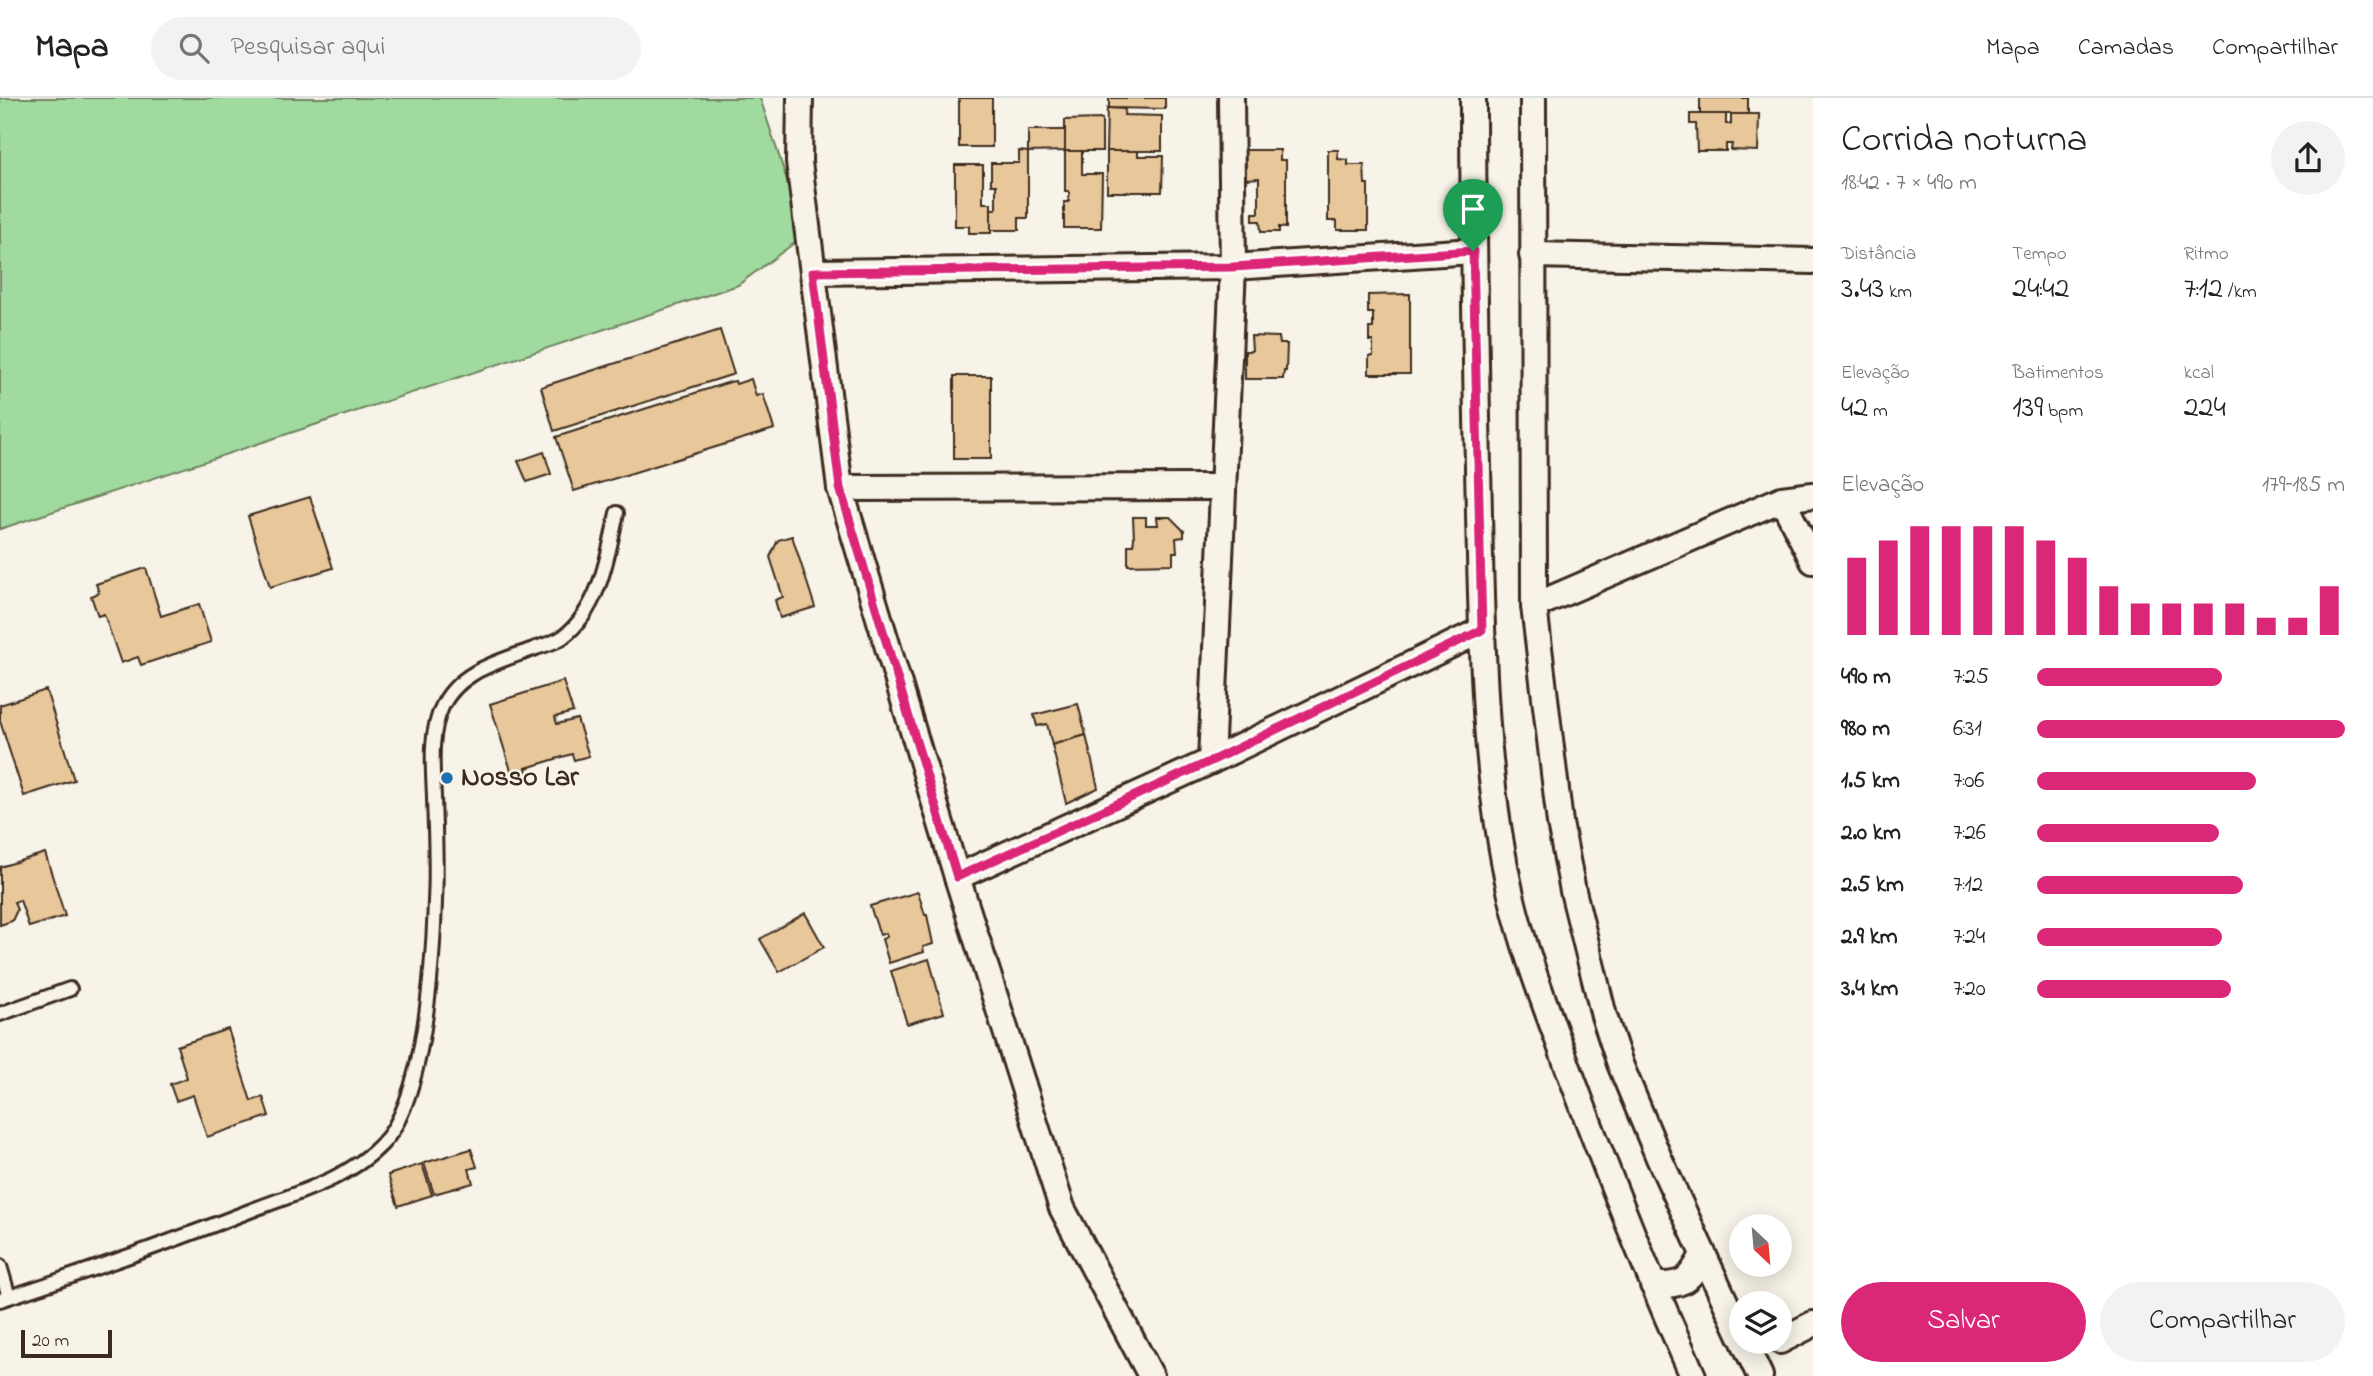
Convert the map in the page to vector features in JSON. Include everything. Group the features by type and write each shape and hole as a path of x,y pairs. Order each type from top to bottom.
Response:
{"street":[{"path":"800,98 799,162 840,488 957,877 1062,1209 1151,1376"},
{"path":"1211,761 1233,267 1231,98"},
{"path":"1473,98 1473,251 1482,630 1498,828 1510,893 1524,947 1653,1285 1693,1376"},
{"path":"1533,98 1534,606 1560,823 1573,891 1604,1016 1620,1064 1654,1147 1729,1310"},
{"path":"813,272 1233,267 1473,251"},
{"path":"1532,255 1813,261"},
{"path":"840,488 1223,487"},
{"path":"1534,606 1782,499 1813,495"},
{"path":"1782,499 1813,561"},
{"path":"957,877 1211,761 1482,630"},
{"path":"1653,1285 1672,1286 1691,1277 1703,1255"},
{"path":"1792,1335 1813,1324"}],"lane":[{"path":"0,1266 5,1298 178,1239 307,1189 354,1167 383,1144 400,1118 415,1076 433,965 437,869 432,747 442,707 456,684 486,666 562,638 583,616 597,588 617,513"},
{"path":"0,1014 70,989"}],"green space":[{"path":"0,98 760,98 805,235 738,285 0,529"}],"building":[{"path":"959,98 992,98 992,147 959,147"},
{"path":"1109,98 1165,98 1165,109 1109,108"},
{"path":"1700,98 1748,98 1748,114 1700,114"},
{"path":"1107,108 1125,109 1124,115 1162,116 1162,151 1106,151"},
{"path":"1690,114 1726,114 1726,124 1731,124 1731,114 1759,114 1758,151 1731,150 1732,144 1726,144 1726,151 1697,151 1696,124 1690,124"},
{"path":"1102,119 1102,151 1065,151 1065,120"},
{"path":"1028,130 1065,130 1065,151 1028,152"},
{"path":"1245,150 1280,150 1280,160 1286,160 1286,228 1279,227 1279,232 1261,232 1260,221 1253,221 1253,213 1259,213 1259,178 1246,179"},
{"path":"1328,150 1338,150 1338,159 1348,160 1348,165 1364,165 1365,184 1368,184 1368,230 1337,230 1337,221 1328,221"},
{"path":"1019,151 1028,152 1028,218 1019,218 1019,230 991,230 991,209 996,209 996,185 991,185 991,163 1019,163"},
{"path":"1065,151 1082,151 1082,174 1102,174 1101,228 1064,228 1064,202 1069,202 1069,191 1065,191"},
{"path":"1107,151 1138,151 1138,156 1163,156 1162,192 1107,192"},
{"path":"955,165 983,165 983,203 991,203 991,233 969,233 969,226 955,226"},
{"path":"1410,294 1410,374 1369,374 1369,356 1373,356 1373,341 1369,341 1369,328 1373,328 1373,313 1368,313 1368,295"},
{"path":"720,330 734,374 554,431 541,387"},
{"path":"1251,336 1279,337 1280,344 1287,344 1283,379 1245,379 1245,351 1252,351"},
{"path":"954,376 991,376 991,459 954,459"},
{"path":"751,379 756,396 763,394 774,429 574,491 556,437 730,382 735,381 736,384"},
{"path":"544,452 551,474 527,482 518,461"},
{"path":"310,497 333,568 270,587 248,516"},
{"path":"1133,517 1146,517 1146,525 1158,525 1157,517 1170,517 1184,531 1184,537 1176,538 1177,552 1173,552 1173,564 1128,565 1128,545 1133,545 1134,539"},
{"path":"792,536 815,607 780,618 775,600 783,597 770,557 778,540"},
{"path":"146,568 161,616 199,604 211,642 141,665 138,657 121,663 104,614 98,616 91,596 99,593 96,584"},
{"path":"563,681 573,712 555,717 557,724 577,719 589,756 574,760 572,754 526,768 528,775 514,780 490,704"},
{"path":"46,690 74,780 24,796 0,721 0,705"},
{"path":"1078,704 1086,735 1052,745 1047,724 1037,726 1034,715"},
{"path":"1086,735 1098,788 1066,803 1052,745"},
{"path":"45,853 65,916 29,927 20,900 14,902 17,910 12,921 0,925 0,867"},
{"path":"918,892 927,915 933,944 923,947 924,952 889,963 882,939 887,937 886,933 880,935 870,906"},
{"path":"805,913 824,947 779,972 760,939"},
{"path":"929,959 944,1013 907,1024 891,971"},
{"path":"228,1029 251,1101 263,1097 269,1116 207,1137 193,1095 176,1101 170,1084 187,1078 177,1046"},
{"path":"471,1149 477,1167 469,1169 473,1183 434,1194 424,1163"},
{"path":"422,1164 432,1195 398,1206 388,1175"}],"place":[{"name":"Nosso Lar","path":"447,778"}],"route":[{"path":"1473,251 1482,630 1211,761 957,877 880,613 840,488 813,272 1233,267 1473,251"}]}
